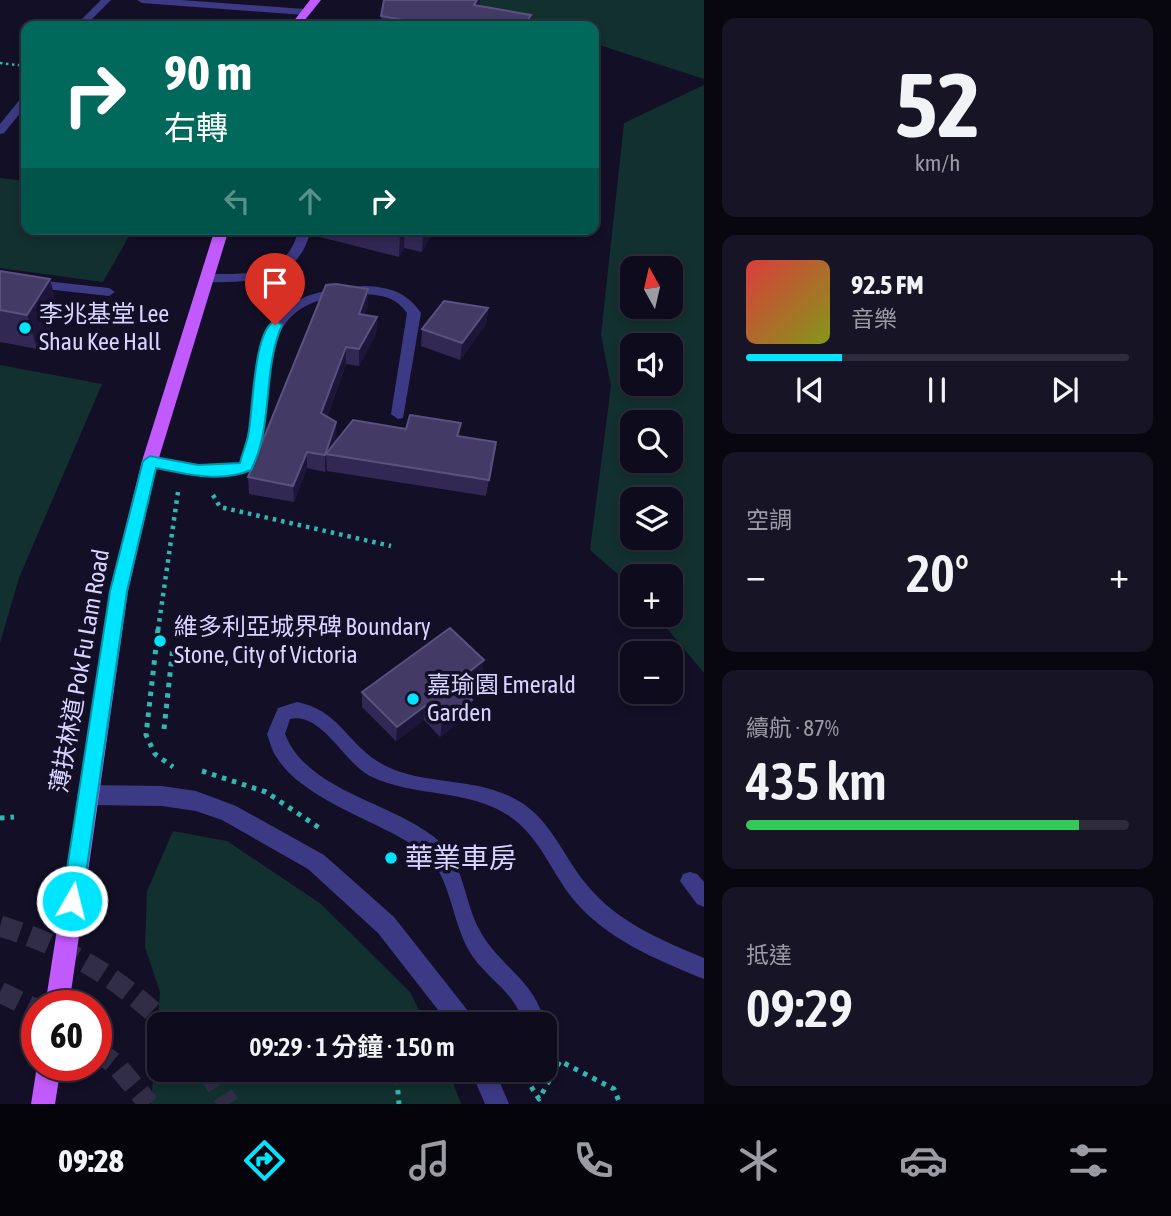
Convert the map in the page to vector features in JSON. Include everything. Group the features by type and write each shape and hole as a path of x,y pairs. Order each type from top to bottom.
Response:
{"main road":[{"path":"298,21 316,0"},
{"name":"薄扶林道 Pok Fu Lam Road","path":"59,990 119,591 150,461 220,235"},
{"path":"43,1104 47,1081"}],"street":[{"path":"87,795 162,796 196,801 229,813 316,862 386,925 455,1012"},
{"path":"488,1082 497,1104"}],"lane":[{"path":"85,21 106,0"},
{"path":"142,0 304,12"},
{"path":"0,131 21,105"},
{"path":"207,278 254,276 276,271 300,252 304,235"},
{"path":"0,280 109,292"},
{"path":"150,461 198,471 236,471 246,466 250,460 266,345 275,325 289,309 311,297 344,290 372,290 405,299 415,321 398,414"},
{"path":"530,1012 527,1000 486,959 474,942 446,867 435,850 406,828 300,772 278,747 275,730 284,713 303,709 314,714 351,752 386,775 482,793 508,804 534,825 579,891 599,914 621,931 704,970"},
{"path":"690,881 704,897"}],"path":[{"path":"0,63 21,65"},
{"path":"198,471 220,507 391,546"},
{"path":"164,729 173,646"},
{"path":"0,818 14,817"},
{"path":"557,1066 560,1061 614,1089 620,1104"},
{"path":"397,1082 399,1104"},
{"path":"528,1082 539,1099 548,1082"}],"green space":[{"path":"459,0 704,0 704,79 599,45 599,21 524,21"},
{"path":"704,85 704,673 683,648 683,641 677,641 666,627 683,627 683,564 620,564 620,576 590,550 611,386 601,335 624,123"},
{"path":"0,178 21,180 21,235 130,235 103,282 0,268"},
{"path":"0,365 102,384 19,578 0,643"},
{"path":"173,831 227,841 321,904 410,992 420,1012 158,1012 160,992 145,947 147,891"},
{"path":"153,1082 453,1082 461,1104 151,1104"}],"building":[{"path":"384,0 477,0 474,5 531,15 527,21 408,21 381,16"},
{"path":"0,271 50,279 27,315 0,310"},
{"path":"326,285 368,289 359,314 377,317 359,349 346,347 321,413 336,422 325,455 307,452 293,486 248,477"},
{"path":"444,301 488,308 462,343 422,329"},
{"path":"410,415 461,423 457,436 496,442 489,480 326,454 353,420 406,429"},
{"name":"嘉瑜園 Emerald Garden","path":"450,628 484,660 455,683 472,700 442,722 425,706 397,727 362,692"}],"tunnel":[{"path":"0,926 46,943 89,964 153,1012"},
{"path":"0,992 21,1002"},
{"path":"112,1062 149,1104"},
{"path":"215,1082 229,1104"}],"place":[{"name":"李兆基堂 Lee Shau Kee Hall","path":"25,328"},
{"name":"維多利亞城界碑 Boundary Stone, City of Victoria","path":"160,641"},
{"name":"嘉瑜園 Emerald Garden","path":"413,699"},
{"name":"華業車房","path":"391,858"}],"route":[{"path":"72,901 119,591 150,461 198,471 236,471 246,466 250,460 255,436 266,345 275,325"}]}
